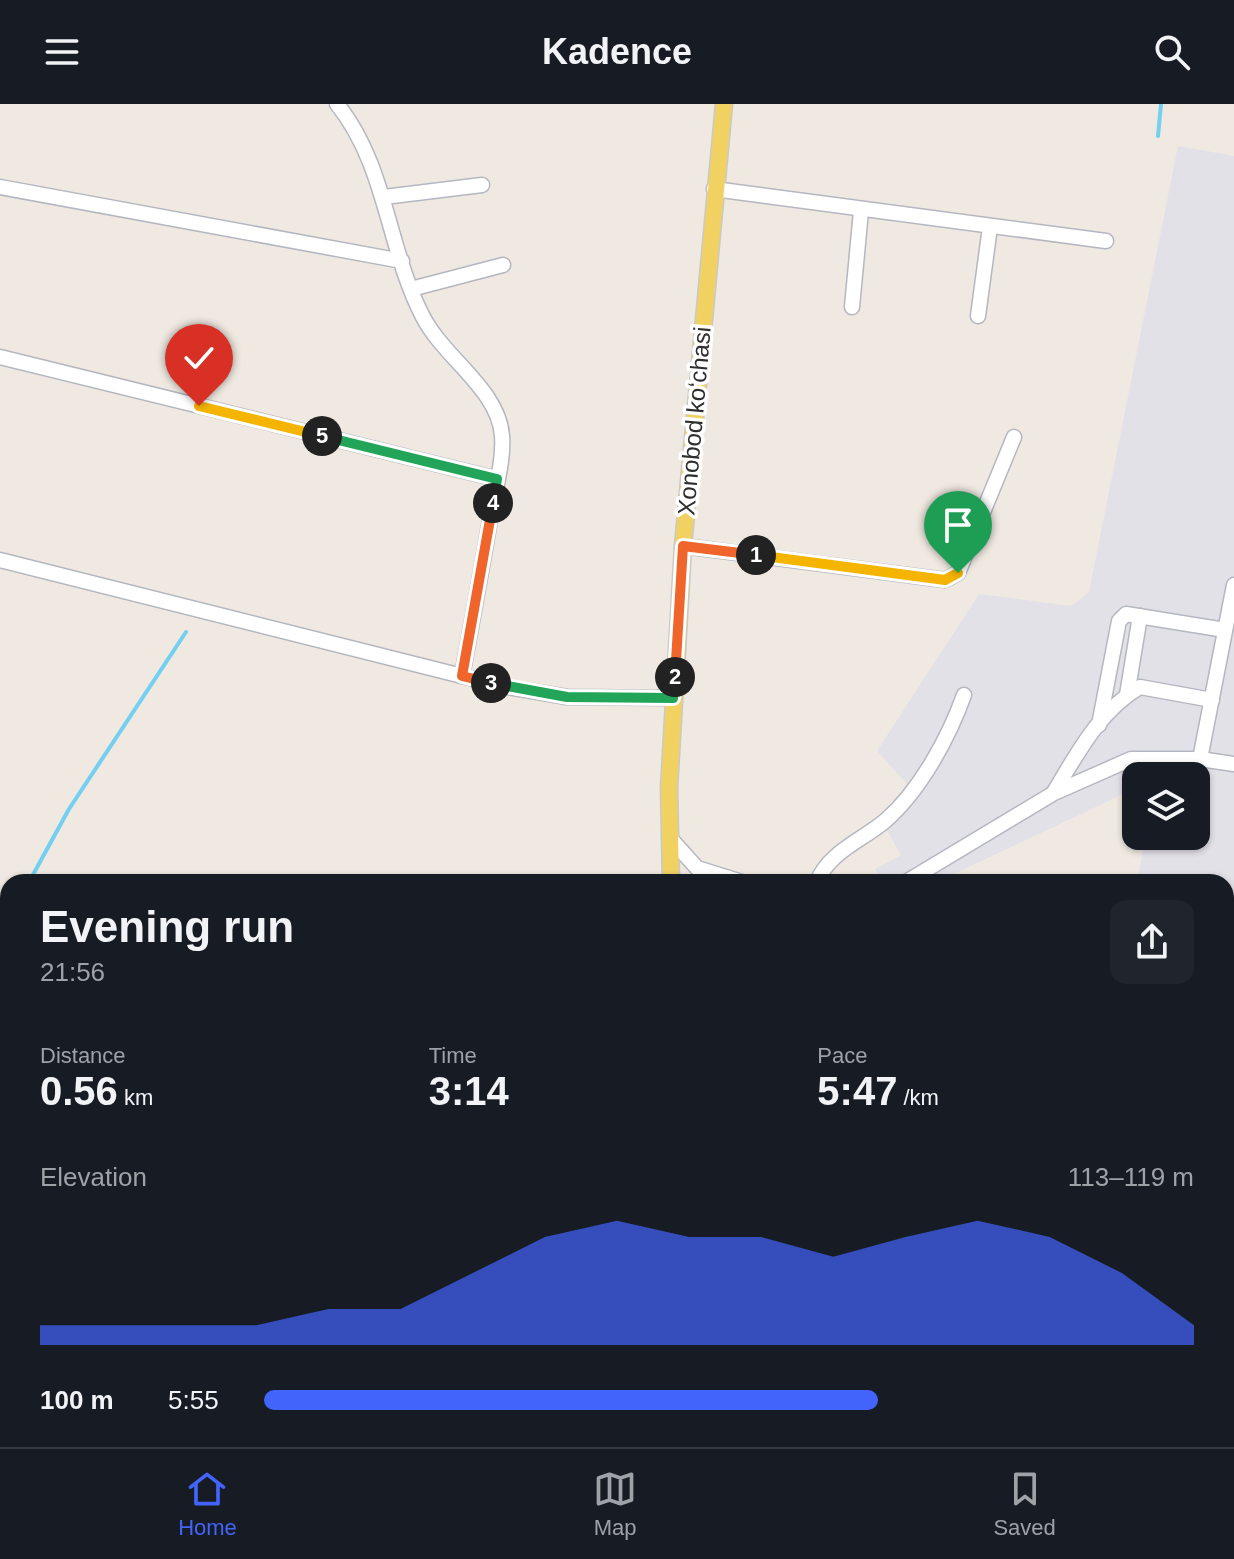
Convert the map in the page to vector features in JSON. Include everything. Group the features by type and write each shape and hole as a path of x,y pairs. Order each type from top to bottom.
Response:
{"main road":[{"name":"Xonobod koʻchasi","path":"671,874 673,698 683,546 724,104"}],"street":[{"path":"337,104 354,125 384,197 411,289 443,350 492,400 502,439 462,676"},
{"path":"384,197 482,185"},
{"path":"0,187 402,261"},
{"path":"714,189 861,211 1106,241"},
{"path":"852,307 861,211"},
{"path":"978,316 990,227"},
{"path":"411,289 503,265"},
{"path":"0,357 497,479"},
{"path":"683,546 945,580 958,573 1014,437"},
{"path":"0,560 462,676 567,697 673,698"},
{"path":"1200,759 1234,585"},
{"path":"1099,725 1119,621 1126,614 1225,630"},
{"path":"1127,695 1140,616"},
{"path":"1054,793 1087,737 1127,695 1140,687 1212,700"},
{"path":"820,874 823,867 886,820 912,789 955,720 964,695"},
{"path":"919,874 1054,793 1131,759 1200,759 1234,764"},
{"path":"670,838 697,868 716,874"}],"shaded area":[{"path":"1178,146 1234,156 1234,874 1139,874 1143,850 1210,850 1210,762 1122,762 1122,795 954,874 877,874 875,869 901,855 881,820 907,784 877,751 979,594 1071,606 1089,592"}],"waterway":[{"path":"1158,136 1161,104"},
{"path":"33,874 69,809 186,632"}],"route":[{"path":"199,406 497,479 462,676 502,686 567,697 673,698 683,546 945,580 958,573"}]}
